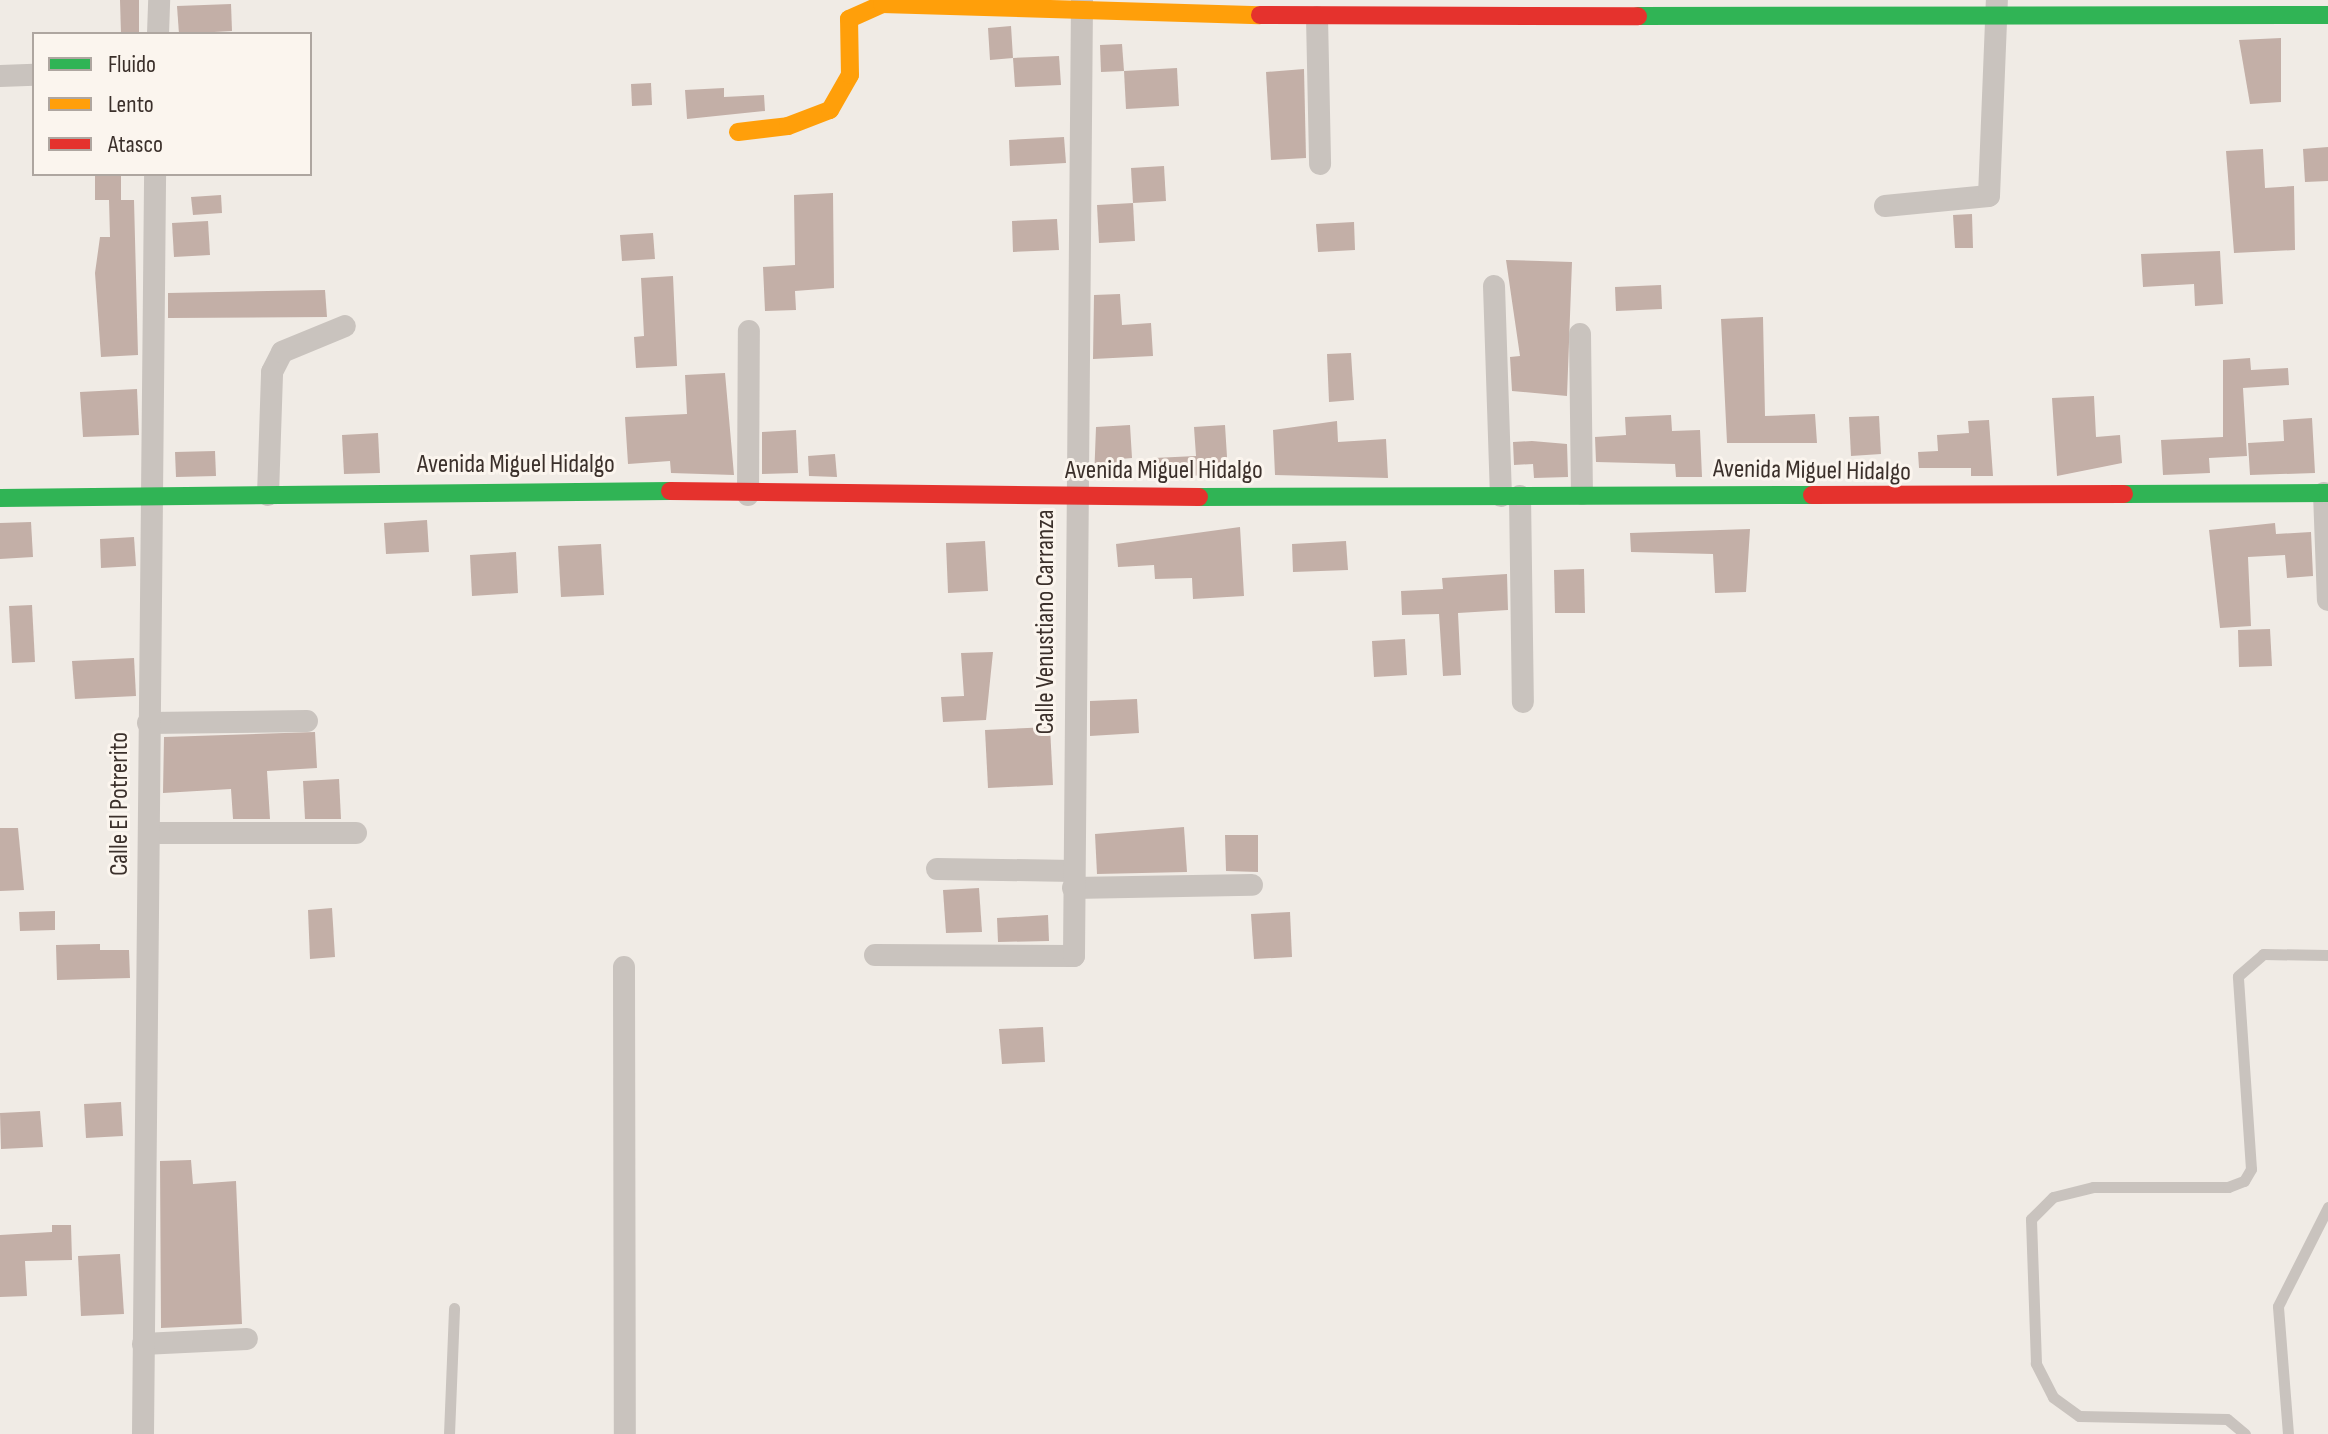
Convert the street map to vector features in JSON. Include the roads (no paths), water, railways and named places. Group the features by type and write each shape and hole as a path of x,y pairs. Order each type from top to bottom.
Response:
{"street":[{"path":"158,32 159,0"},
{"path":"738,132 788,126 830,110 850,75 849,19 862,9 1082,7 1317,17 1544,8 1997,8 2328,15"},
{"name":"Calle Venustiano Carranza","path":"875,955 1074,956 1074,497 1082,7"},
{"path":"1885,206 1989,196 1997,8"},
{"path":"1317,17 1320,164"},
{"path":"0,76 32,75"},
{"name":"Calle El Potrerito","path":"143,1434 149,833 148,498 155,176"},
{"path":"1494,286 1523,702"},
{"path":"268,495 272,372 282,352 345,326"},
{"path":"748,495 749,331"},
{"path":"1580,334 1582,494"},
{"name":"Avenida Miguel Hidalgo","path":"0,498 148,498 537,488 748,495 1582,494 1971,500 2326,493"},
{"path":"2326,493 2328,600"},
{"path":"148,723 307,721"},
{"path":"149,833 356,833"},
{"path":"937,869 1074,880 1252,885"},
{"path":"624,967 625,1434"},
{"path":"143,1344 247,1339"}],"lane":[{"path":"2245,1434 2227,1419 2079,1416 2053,1397 2036,1363 2031,1219 2053,1197 2093,1187 2228,1187 2244,1181 2251,1169 2238,976 2263,954 2328,955"},
{"path":"2288,1434 2278,1306 2328,1207"},
{"path":"449,1434 454,1308"}]}
